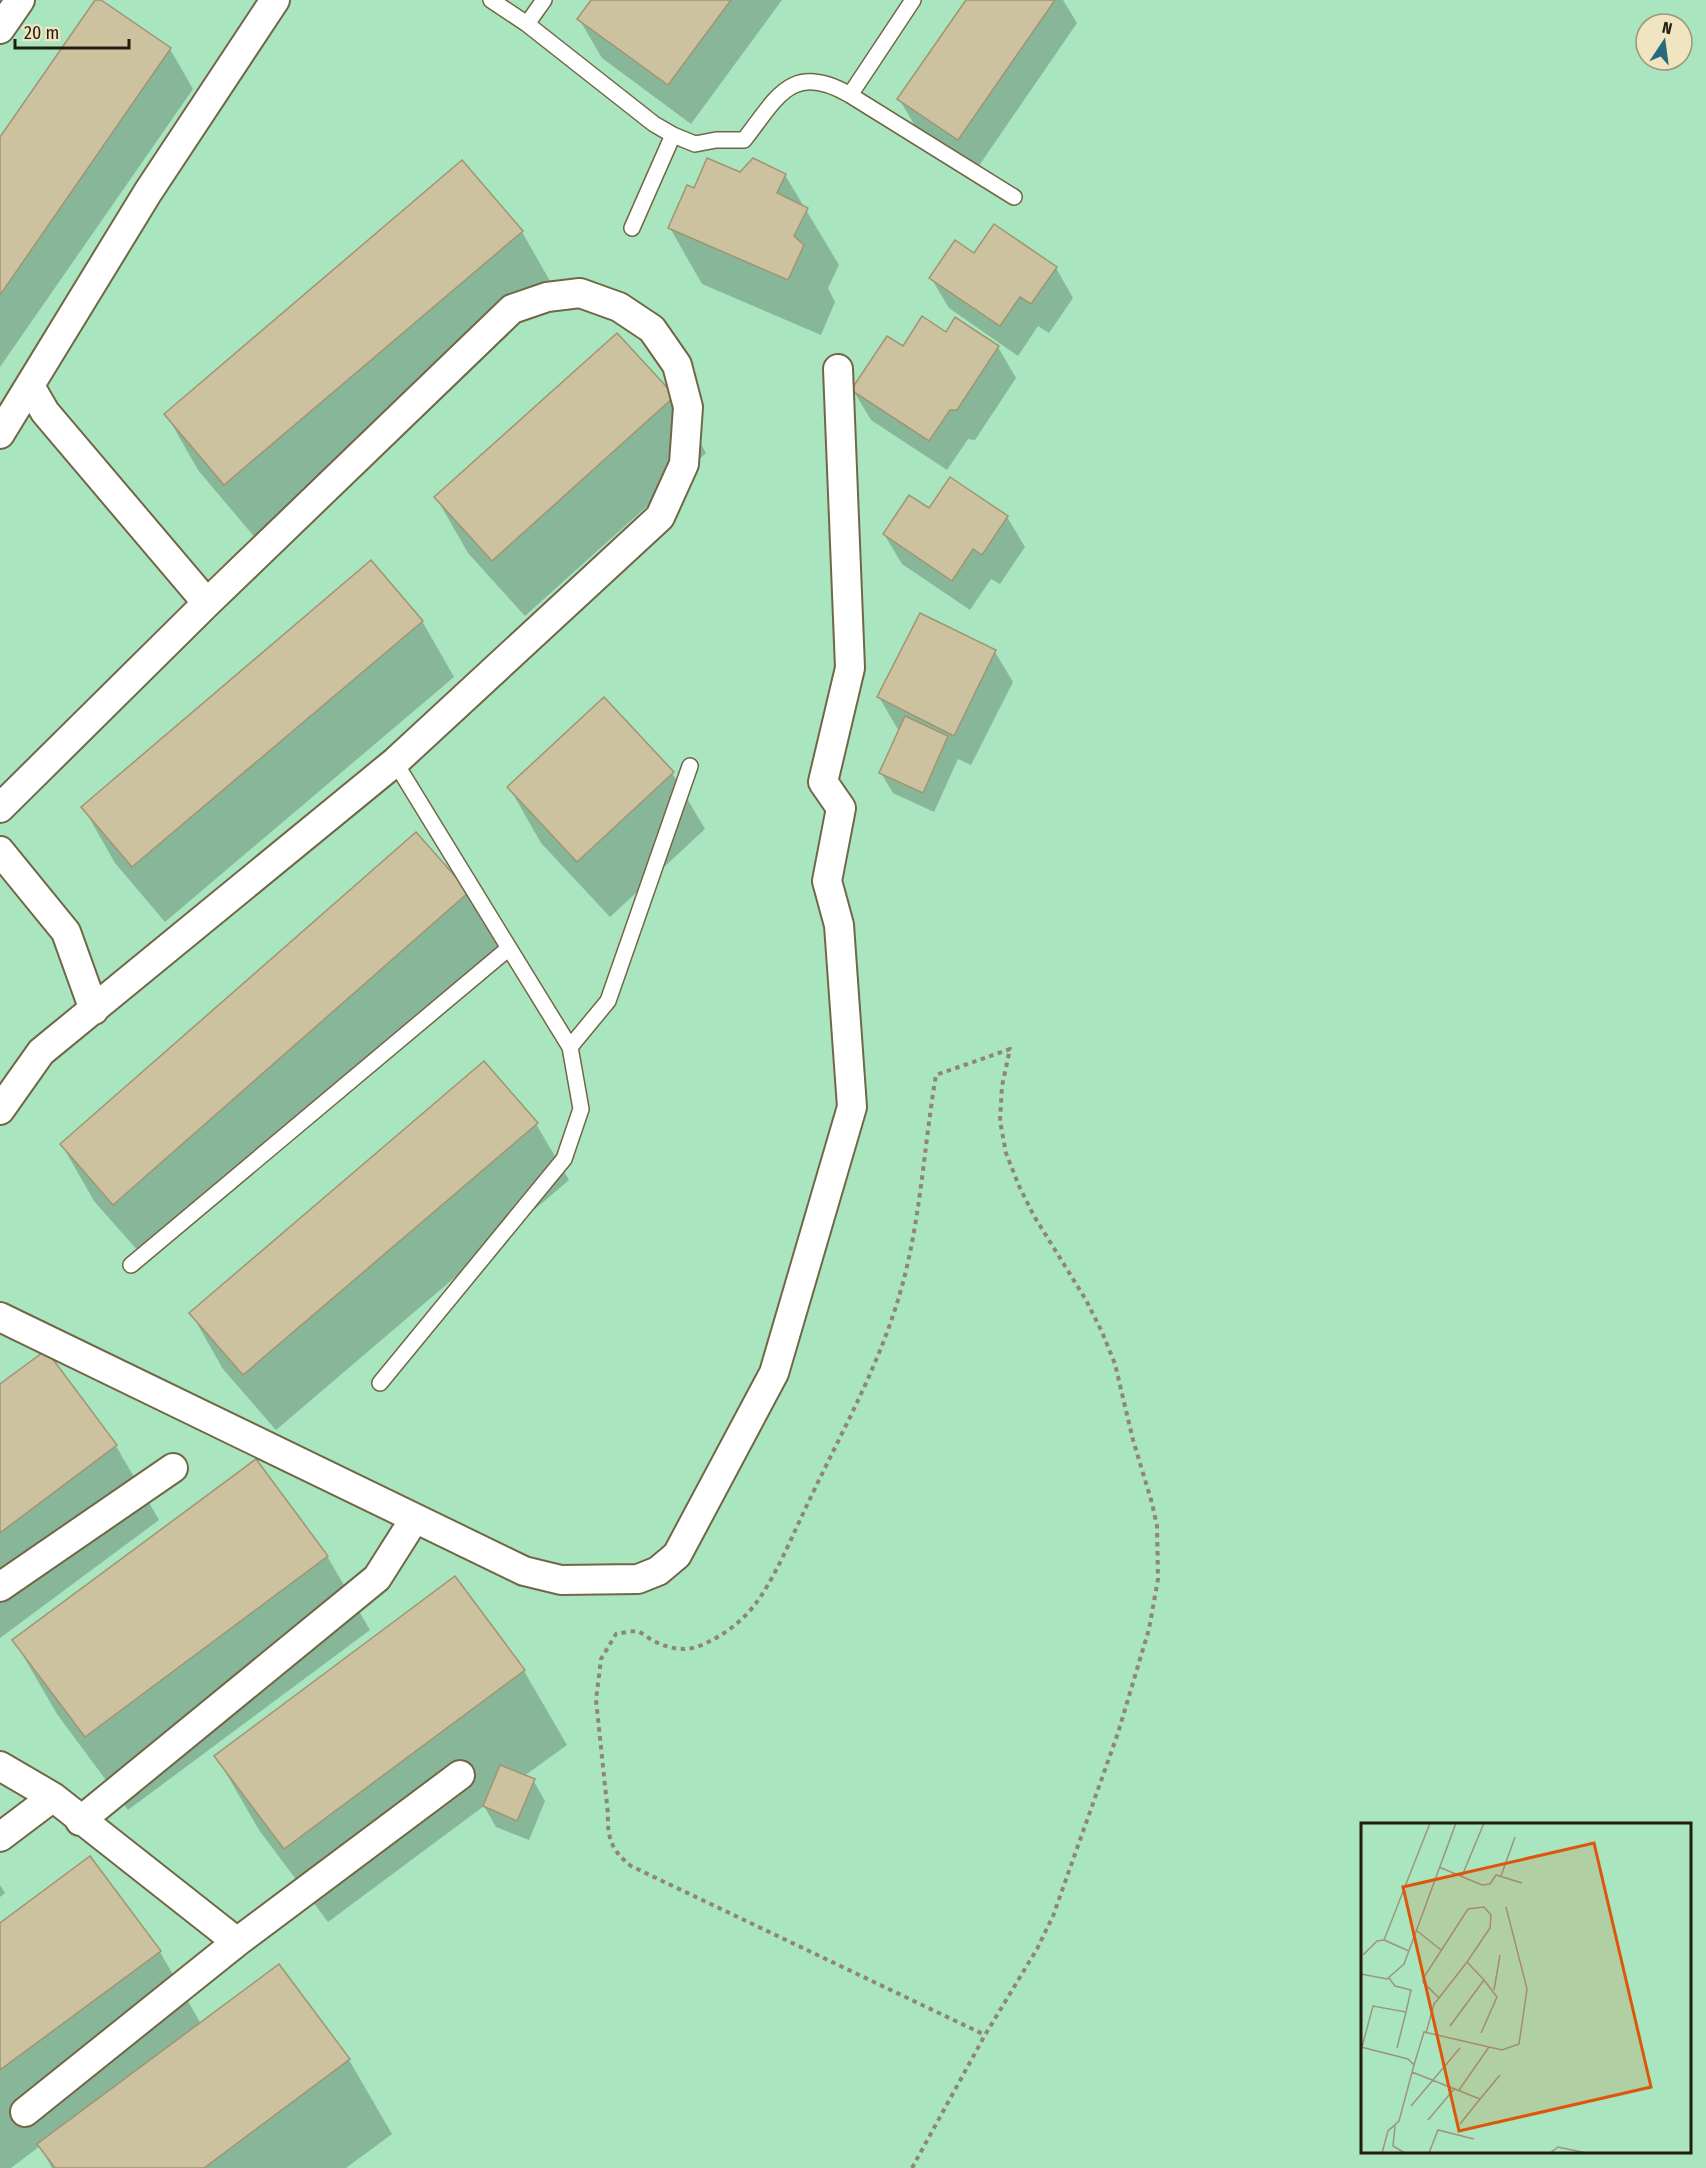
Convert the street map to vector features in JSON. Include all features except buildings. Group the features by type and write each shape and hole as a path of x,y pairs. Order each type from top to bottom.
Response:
{"street":[{"path":"0,29 20,0"},
{"path":"0,434 148,192 275,0"},
{"path":"0,808 5,800 207,603 512,309 547,297 580,293 619,307 652,329 677,365 688,407 684,464 660,518 394,762 41,1052 0,1110"},
{"path":"0,1317 524,1571 561,1581 638,1579 658,1571 677,1555 774,1373 852,1107 839,925 826,881 841,808 823,782 850,668 838,369"},
{"path":"30,386 45,412 207,603"},
{"path":"0,851 66,932 94,1010"},
{"path":"0,1587 173,1468"},
{"path":"80,1821 377,1578 415,1518"},
{"path":"0,1766 53,1797 80,1821 237,1942"},
{"path":"25,2112 237,1942 460,1774"},
{"path":"0,1837 53,1797"}],"lane":[{"path":"491,0 526,24 654,124 695,144 716,140 744,140 784,89 800,82 816,81 833,85 850,94 1014,197"},
{"path":"526,24 544,0"},
{"path":"850,94 913,0"},
{"path":"632,228 674,135"},
{"path":"380,1383 564,1159 581,1109 570,1047 394,762"},
{"path":"570,1047 608,1001 690,766"},
{"path":"131,1264 509,948"}],"path":[{"path":"912,2168 985,2035 1037,1949 1072,1866 1118,1733 1149,1629 1158,1579 1157,1526 1115,1364 1086,1300 1034,1216 1006,1153 1000,1121 1002,1086 1010,1049 936,1075 909,1258 889,1327 861,1399 781,1559 755,1605 739,1623 694,1648 675,1649 637,1631 616,1634 601,1659 596,1700 608,1814 607,1828 611,1843 619,1856 631,1866 985,2035"}],"green space":[{"path":"0,0 1706,0 1706,2168 0,2168"}]}
